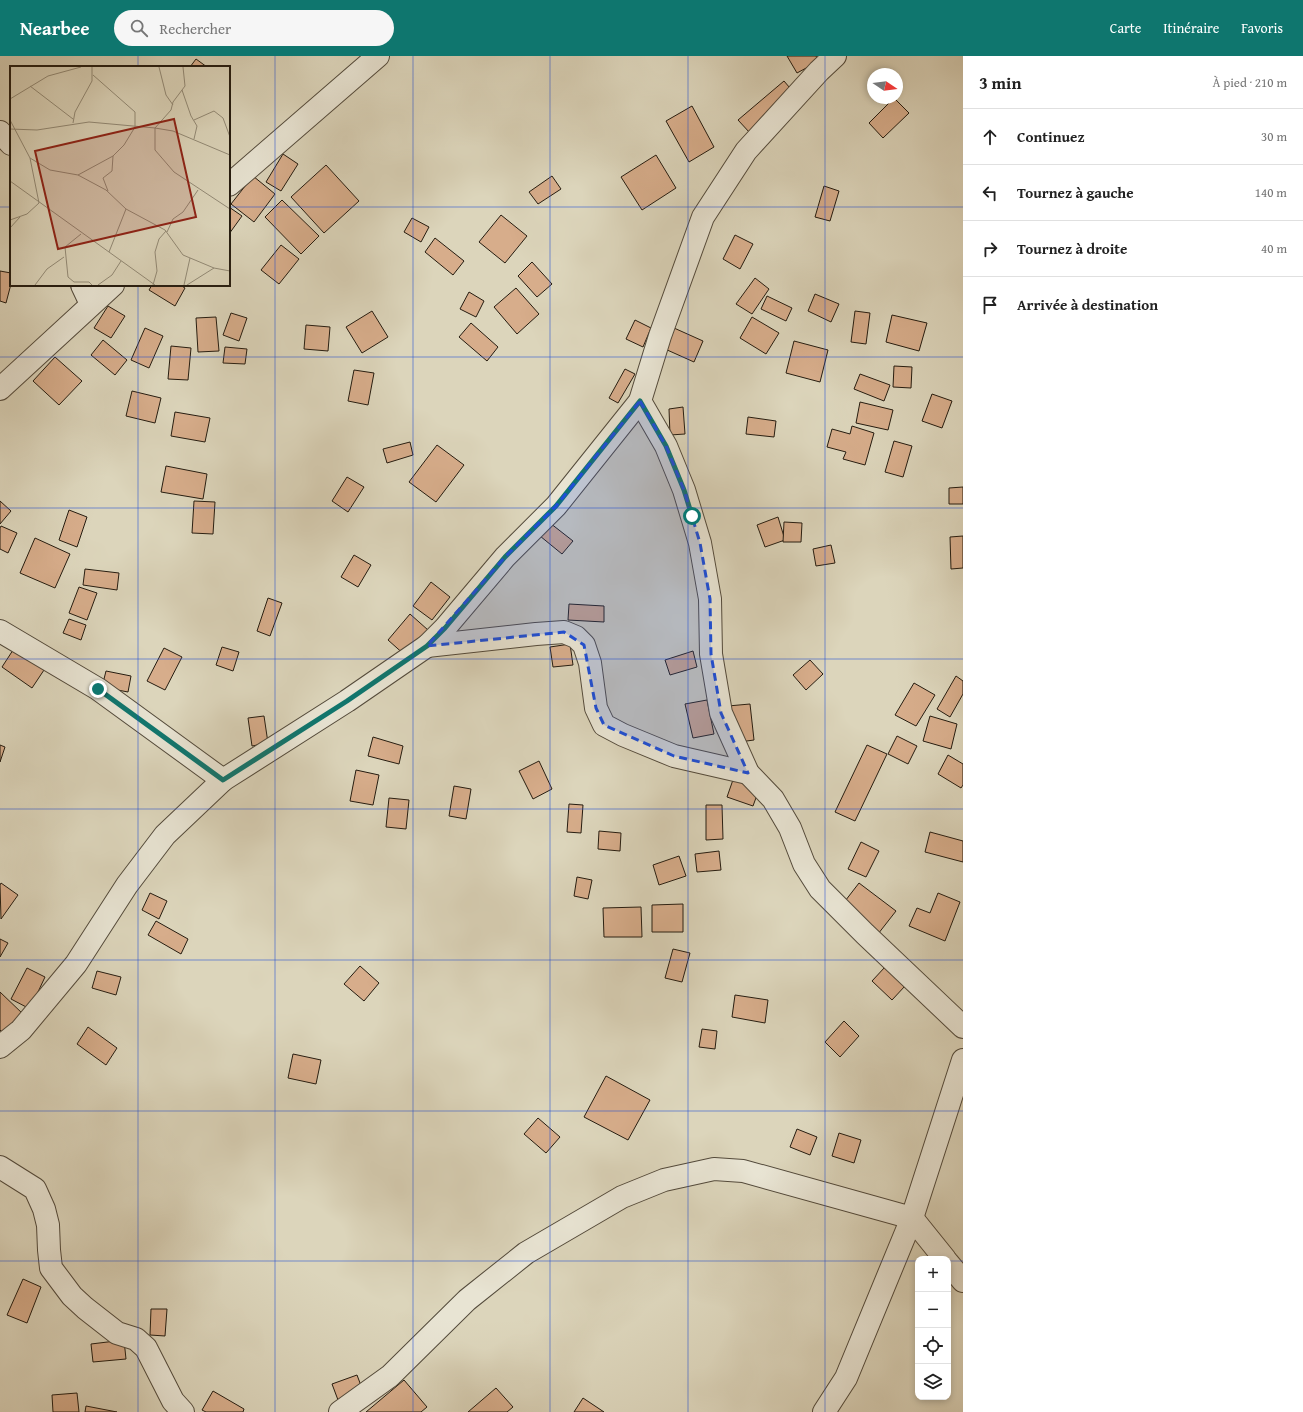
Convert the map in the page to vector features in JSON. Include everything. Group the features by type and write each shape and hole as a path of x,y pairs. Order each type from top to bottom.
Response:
{"street":[{"path":"230,184 378,56"},
{"path":"0,1047 21,1030 76,964 127,885 165,835 223,780 347,701 427,646 445,628 505,557 556,506 640,401 660,336 703,217 746,151 819,71 835,56"},
{"path":"0,132 10,143"},
{"path":"0,389 86,295 110,286"},
{"path":"640,401 666,446 684,490 700,542 710,598 711,654 721,713 748,773 773,798 790,828 804,864 820,889 870,940 963,1027"},
{"path":"0,631 98,689 223,780"},
{"path":"427,646 564,632 576,637 584,645 590,663 596,708 604,725 623,735 674,756 748,773"},
{"path":"824,1412 846,1378 912,1218 963,1060"},
{"path":"0,1167 34,1189 44,1208 48,1225 48,1250 51,1268 72,1296 85,1308 117,1333 136,1339 146,1348 173,1401 183,1412"},
{"path":"340,1412 390,1376 467,1300 526,1253 622,1197 664,1180 714,1169 743,1171 912,1218 943,1256"},
{"path":"951,1266 963,1281"}],"highlighted area":[{"path":"640,401 666,446 684,490 700,543 710,599 711,654 721,713 748,773 674,756 604,725 596,708 584,645 564,632 427,646 505,557 556,506"}],"building":[{"path":"787,56 816,56 819,61 797,73"},
{"path":"196,59 206,66 191,66"},
{"path":"784,81 795,94 750,133 738,120"},
{"path":"888,104 900,104 909,113 883,138 869,123"},
{"path":"692,106 714,147 689,162 666,121"},
{"path":"283,154 298,164 281,191 266,182"},
{"path":"656,155 676,188 642,210 621,177"},
{"path":"326,165 359,201 324,233 291,197"},
{"path":"253,176 275,194 254,222 231,204"},
{"path":"552,176 561,189 538,204 529,192"},
{"path":"824,186 839,191 830,221 815,217"},
{"path":"282,200 319,236 301,254 265,217"},
{"path":"230,208 242,216 230,233"},
{"path":"501,215 527,236 505,263 479,242"},
{"path":"412,218 429,227 421,242 404,232"},
{"path":"735,235 753,244 740,269 723,259"},
{"path":"435,238 464,261 453,275 425,252"},
{"path":"281,245 299,259 279,284 261,270"},
{"path":"532,262 552,284 537,297 518,276"},
{"path":"0,271 10,273 10,286 6,303 0,301"},
{"path":"755,278 769,289 752,314 736,304"},
{"path":"151,286 182,286 185,288 175,306 149,290"},
{"path":"516,288 539,314 517,334 494,307"},
{"path":"469,292 484,301 476,317 460,309"},
{"path":"815,294 839,304 831,322 808,311"},
{"path":"767,296 792,308 786,321 761,309"},
{"path":"108,306 125,316 111,338 94,328"},
{"path":"372,311 388,337 362,353 346,327"},
{"path":"855,311 870,313 866,344 851,342"},
{"path":"231,313 247,318 239,341 223,335"},
{"path":"892,315 927,323 919,351 886,342"},
{"path":"216,317 219,351 198,352 196,318"},
{"path":"752,317 779,333 766,354 740,338"},
{"path":"635,320 651,328 643,347 626,339"},
{"path":"471,323 498,347 487,361 459,337"},
{"path":"306,325 330,327 328,351 304,349"},
{"path":"145,328 163,336 149,368 131,360"},
{"path":"674,328 703,341 694,362 665,349"},
{"path":"103,340 127,360 115,375 91,355"},
{"path":"794,341 828,350 820,382 786,373"},
{"path":"171,346 191,348 188,380 168,379"},
{"path":"225,347 247,349 245,364 223,363"},
{"path":"55,357 82,381 59,405 33,381"},
{"path":"894,366 912,367 911,388 893,387"},
{"path":"625,369 635,374 618,403 609,398"},
{"path":"354,370 374,373 368,405 348,401"},
{"path":"860,374 890,385 884,401 854,389"},
{"path":"132,391 161,398 155,423 126,416"},
{"path":"932,394 952,401 942,428 922,421"},
{"path":"860,402 893,410 888,430 856,423"},
{"path":"683,407 685,434 670,435 669,409"},
{"path":"175,412 210,418 205,442 171,436"},
{"path":"748,417 776,421 774,437 746,434"},
{"path":"852,426 874,433 865,465 843,459 846,452 827,447 832,429 850,434"},
{"path":"894,441 912,446 903,477 885,472"},
{"path":"410,442 413,455 387,463 383,449"},
{"path":"437,445 464,465 436,502 409,482"},
{"path":"166,466 207,474 203,499 161,492"},
{"path":"347,477 364,487 348,512 332,501"},
{"path":"963,487 963,504 949,504 949,488"},
{"path":"0,501 11,511 0,524"},
{"path":"194,501 215,502 213,534 192,533"},
{"path":"69,510 87,517 77,547 59,540"},
{"path":"778,517 785,540 765,547 757,525"},
{"path":"784,522 802,523 801,542 783,542"},
{"path":"550,523 573,541 562,554 540,536"},
{"path":"1,526 17,533 8,553 0,549"},
{"path":"963,536 963,568 951,569 950,537"},
{"path":"35,538 70,554 55,588 20,573"},
{"path":"831,545 835,563 816,566 813,549"},
{"path":"354,555 371,565 358,587 341,577"},
{"path":"85,569 119,573 117,590 83,585"},
{"path":"431,582 450,597 432,620 413,606"},
{"path":"79,587 97,593 87,620 69,613"},
{"path":"268,598 282,603 270,636 257,631"},
{"path":"569,604 604,606 604,622 568,620"},
{"path":"410,614 428,630 406,656 388,640"},
{"path":"69,619 86,625 81,640 63,633"},
{"path":"570,644 573,665 553,667 550,647"},
{"path":"15,647 46,667 32,688 2,667"},
{"path":"222,647 239,652 233,671 216,665"},
{"path":"164,648 182,657 165,690 147,681"},
{"path":"693,651 697,667 670,675 665,660"},
{"path":"810,660 823,674 806,690 793,675"},
{"path":"106,671 131,676 128,692 102,687"},
{"path":"956,676 963,681 963,694 950,717 937,709"},
{"path":"914,683 935,695 916,726 895,715"},
{"path":"707,700 714,734 693,738 685,704"},
{"path":"750,704 754,740 732,743 728,706"},
{"path":"264,716 268,743 252,746 248,718"},
{"path":"930,716 957,724 951,749 923,741"},
{"path":"897,736 917,746 908,764 888,754"},
{"path":"373,737 403,746 399,764 368,756"},
{"path":"0,745 5,747 0,762"},
{"path":"867,745 887,754 855,821 835,812"},
{"path":"948,755 963,764 963,785 961,788 938,774"},
{"path":"539,761 552,789 533,799 519,771"},
{"path":"356,770 379,775 373,805 350,801"},
{"path":"735,774 761,784 753,806 727,797"},
{"path":"454,786 471,789 466,819 449,816"},
{"path":"389,798 409,800 406,829 386,827"},
{"path":"569,804 583,805 581,833 567,832"},
{"path":"706,805 722,805 723,839 706,840"},
{"path":"599,831 621,833 620,851 598,849"},
{"path":"930,832 963,841 963,862 925,852"},
{"path":"861,842 879,851 866,877 848,869"},
{"path":"719,851 721,870 697,872 695,854"},
{"path":"679,856 686,876 659,885 653,865"},
{"path":"577,877 592,880 588,899 574,896"},
{"path":"1,883 18,895 1,919 0,885"},
{"path":"859,883 896,911 878,934 842,905"},
{"path":"150,893 167,901 159,919 142,910"},
{"path":"938,893 960,902 945,941 909,926 917,908 930,913"},
{"path":"683,904 683,932 652,932 652,905"},
{"path":"641,907 642,937 604,937 603,908"},
{"path":"156,921 188,939 181,954 148,935"},
{"path":"0,939 8,943 0,957"},
{"path":"673,949 690,953 682,982 665,978"},
{"path":"360,966 379,983 364,1001 344,984"},
{"path":"885,967 905,986 892,1000 872,981"},
{"path":"27,968 45,977 30,1009 11,999"},
{"path":"97,971 121,977 116,995 92,988"},
{"path":"0,992 23,1014 4,1034 0,1030"},
{"path":"735,995 768,1000 765,1023 732,1017"},
{"path":"844,1021 859,1036 840,1057 825,1042"},
{"path":"88,1027 117,1048 106,1065 77,1044"},
{"path":"702,1029 717,1031 715,1049 699,1047"},
{"path":"293,1054 321,1060 316,1084 288,1078"},
{"path":"606,1076 650,1100 628,1140 584,1117"},
{"path":"538,1118 560,1137 546,1153 524,1134"},
{"path":"797,1129 817,1137 810,1155 790,1147"},
{"path":"839,1133 861,1140 854,1163 832,1156"},
{"path":"23,1279 41,1287 27,1323 7,1315"},
{"path":"151,1309 167,1309 165,1336 150,1335"},
{"path":"124,1340 126,1359 93,1362 91,1344"},
{"path":"357,1375 363,1391 338,1400 332,1384"},
{"path":"404,1380 427,1407 421,1412 366,1412"},
{"path":"496,1388 513,1407 507,1412 468,1412"},
{"path":"213,1391 244,1409 243,1412 206,1412 202,1410"},
{"path":"77,1393 79,1412 53,1412 52,1395"},
{"path":"583,1398 604,1412 574,1412"},
{"path":"86,1406 117,1412 85,1412"}],"route":[{"path":"98,689 223,780 347,701 427,646 445,628 505,557 556,506 640,401 666,446 684,490 692,516"}]}
